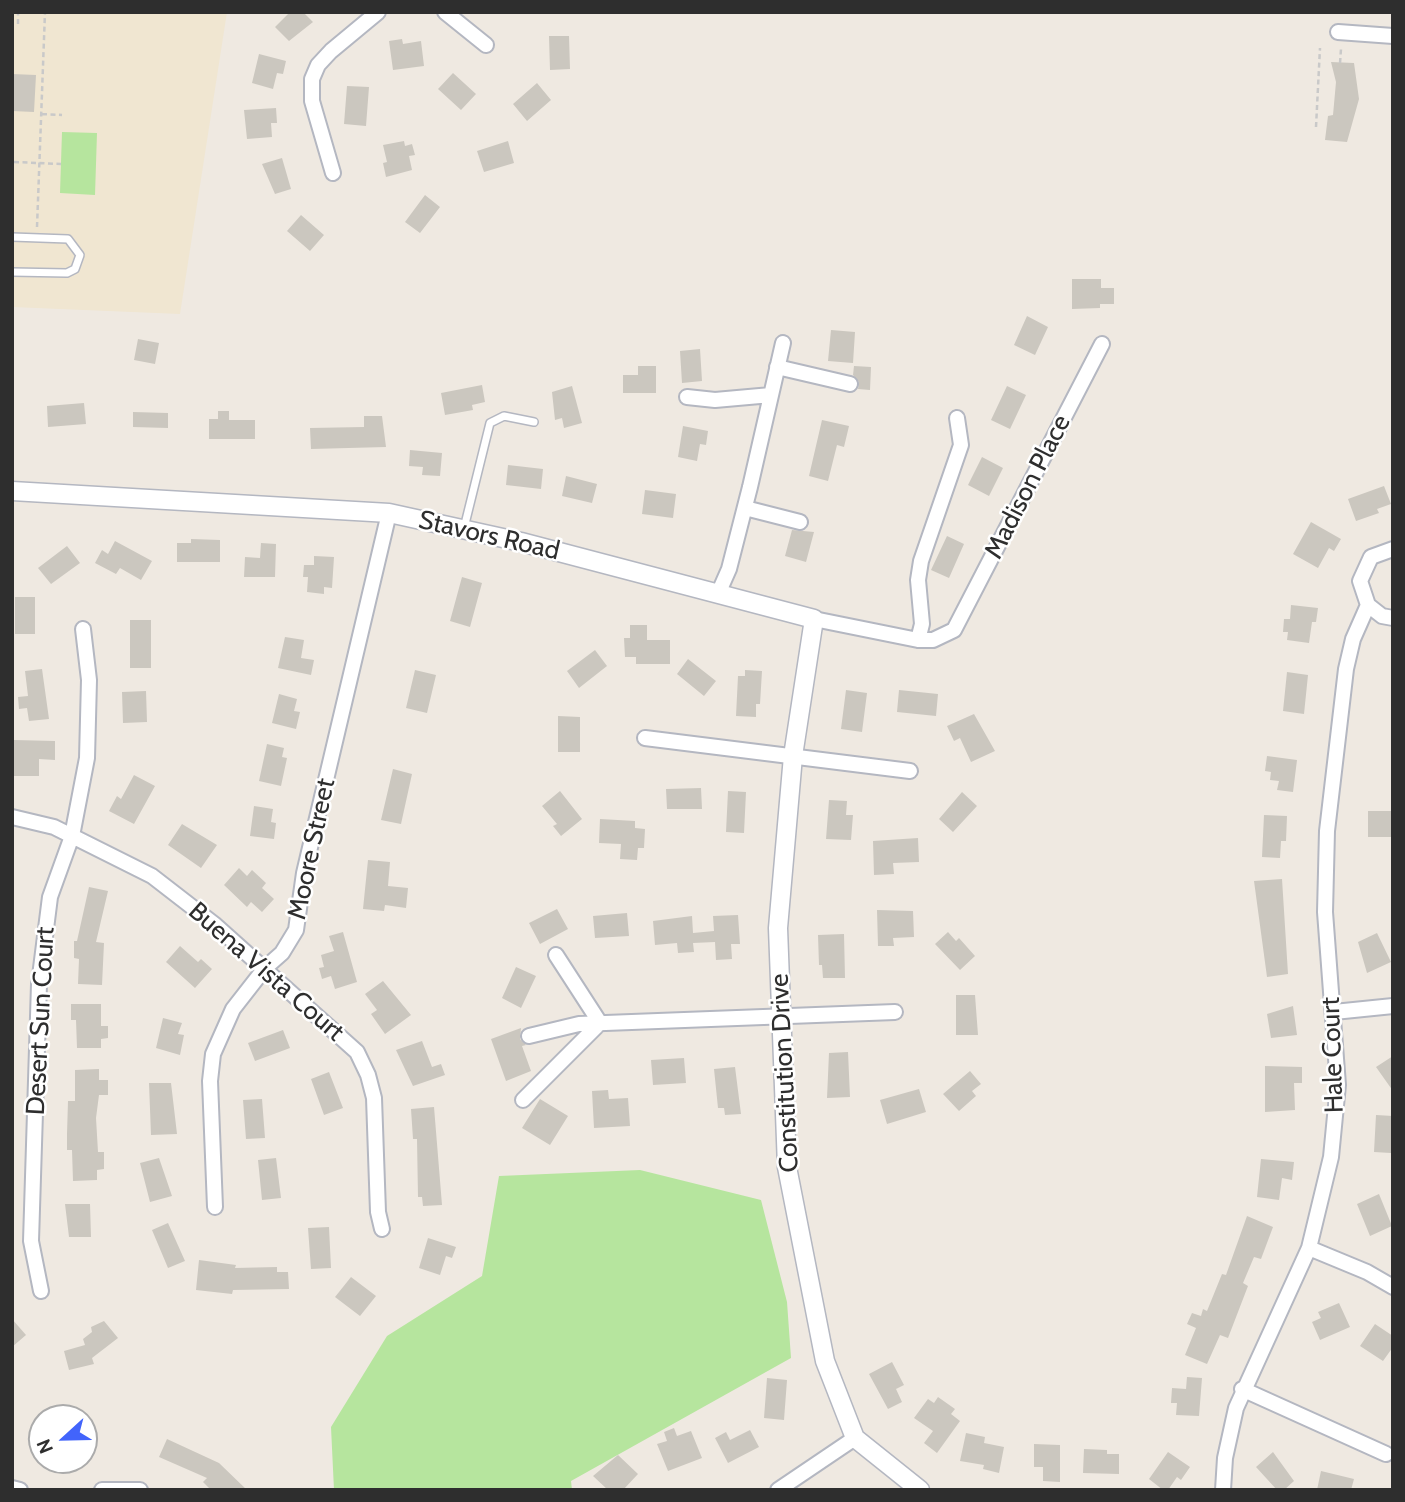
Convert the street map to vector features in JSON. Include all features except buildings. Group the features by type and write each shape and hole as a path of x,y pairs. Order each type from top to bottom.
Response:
{"street":[{"path":"332,173 312,101 312,79 318,65 331,51 379,12"},
{"path":"445,12 486,44"},
{"path":"1338,32 1393,36"},
{"path":"718,594 729,569 745,508 783,343"},
{"name":"Madison Place","path":"954,630 1102,344"},
{"path":"777,367 850,384"},
{"path":"687,397 715,400 771,395"},
{"path":"919,640 922,624 918,580 921,561 961,445 957,418"},
{"name":"Stavors Road","path":"12,491 389,513 464,529 814,618 919,640 933,640 954,630"},
{"path":"745,508 800,522"},
{"name":"Moore Street","path":"215,1207 210,1081 213,1054 233,1009 265,968 282,953 296,930 307,860 389,513"},
{"path":"1393,548 1371,557 1362,572 1361,589 1368,605 1382,616 1393,618"},
{"name":"Hale Court","path":"1223,1490 1231,1423 1242,1389 1309,1248 1331,1157 1337,1112 1334,1012 1325,912 1327,831 1346,669 1353,639 1368,605"},
{"name":"Constitution Drive","path":"814,618 793,756 778,928 788,1167 825,1361 855,1438"},
{"name":"Desert Sun Court","path":"41,1291 32,1241 39,984 50,897 72,836 84,779 89,726 89,680 83,629"},
{"path":"645,738 910,771"},
{"name":"Buena Vista Court","path":"12,817 54,827 152,876 265,968 357,1052 368,1075 374,1098 378,1212 383,1229"},
{"path":"556,955 600,1023"},
{"path":"1334,1012 1393,1006"},
{"path":"529,1036 567,1026 600,1023 895,1012"},
{"path":"523,1100 536,1084 584,1042 600,1023"},
{"path":"1309,1248 1367,1272 1393,1287"},
{"path":"1242,1389 1386,1454"},
{"path":"778,1490 855,1438 920,1490"},
{"path":"12,1488 20,1490"},
{"path":"102,1490 140,1490"}],"lane":[{"path":"12,237 68,239 80,255 75,269 58,275 12,272"},
{"path":"464,529 490,423 504,416 534,422"}],"path":[{"path":"18,12 18,24"},
{"path":"36,237 45,12"},
{"path":"1317,127 1320,48"},
{"path":"1340,62 1341,49"},
{"path":"42,114 62,115"},
{"path":"14,162 61,163"}],"shaded area":[{"path":"12,12 227,12 180,314 12,307"}],"green space":[{"path":"62,132 97,133 95,195 60,193"},
{"path":"640,1170 761,1200 787,1302 791,1358 571,1481 572,1490 334,1490 331,1427 387,1336 482,1276 499,1176"}]}
